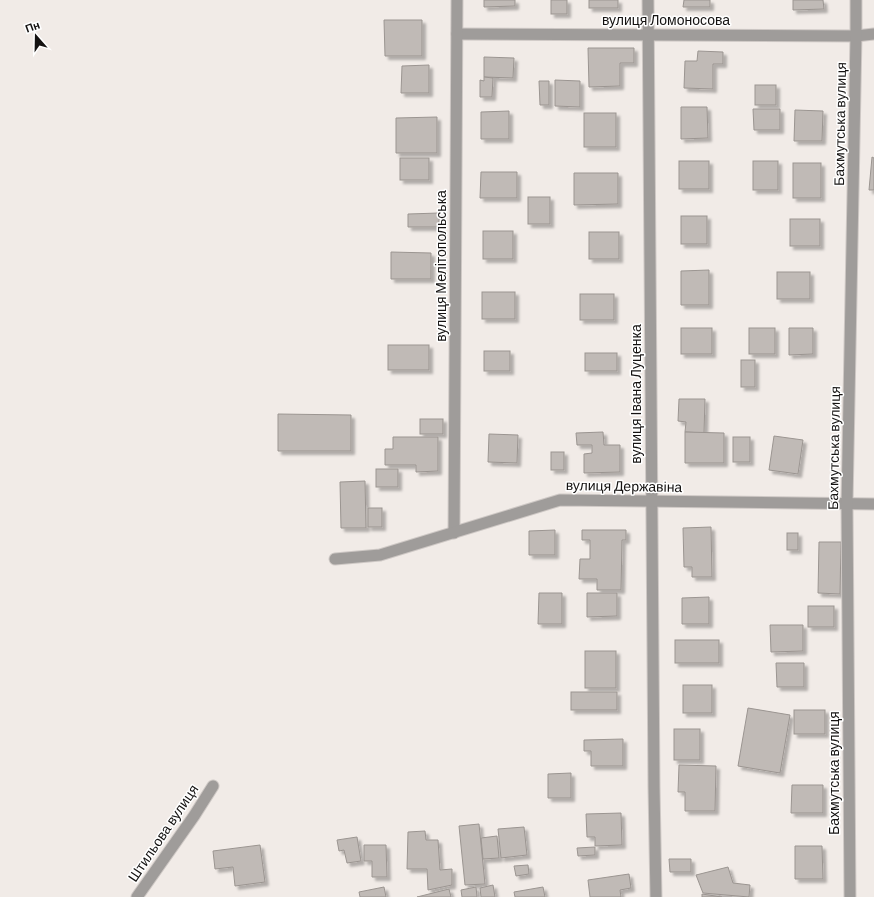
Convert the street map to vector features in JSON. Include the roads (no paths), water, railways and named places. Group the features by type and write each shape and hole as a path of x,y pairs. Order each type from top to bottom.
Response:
{"street":[{"name":"вулиця Мелітопольська","path":"454,533 457,0"},
{"name":"вулиця Івана Луценка","path":"648,0 656,897"},
{"name":"Бахмутська вулиця","path":"850,897 847,504 856,0"},
{"name":"вулиця Ломоносова","path":"457,34 856,36 874,34"},
{"name":"вулиця Державіна","path":"335,559 380,555 560,500 874,504"},
{"name":"Штильова вулиця","path":"137,897 194,816 213,786"}]}
